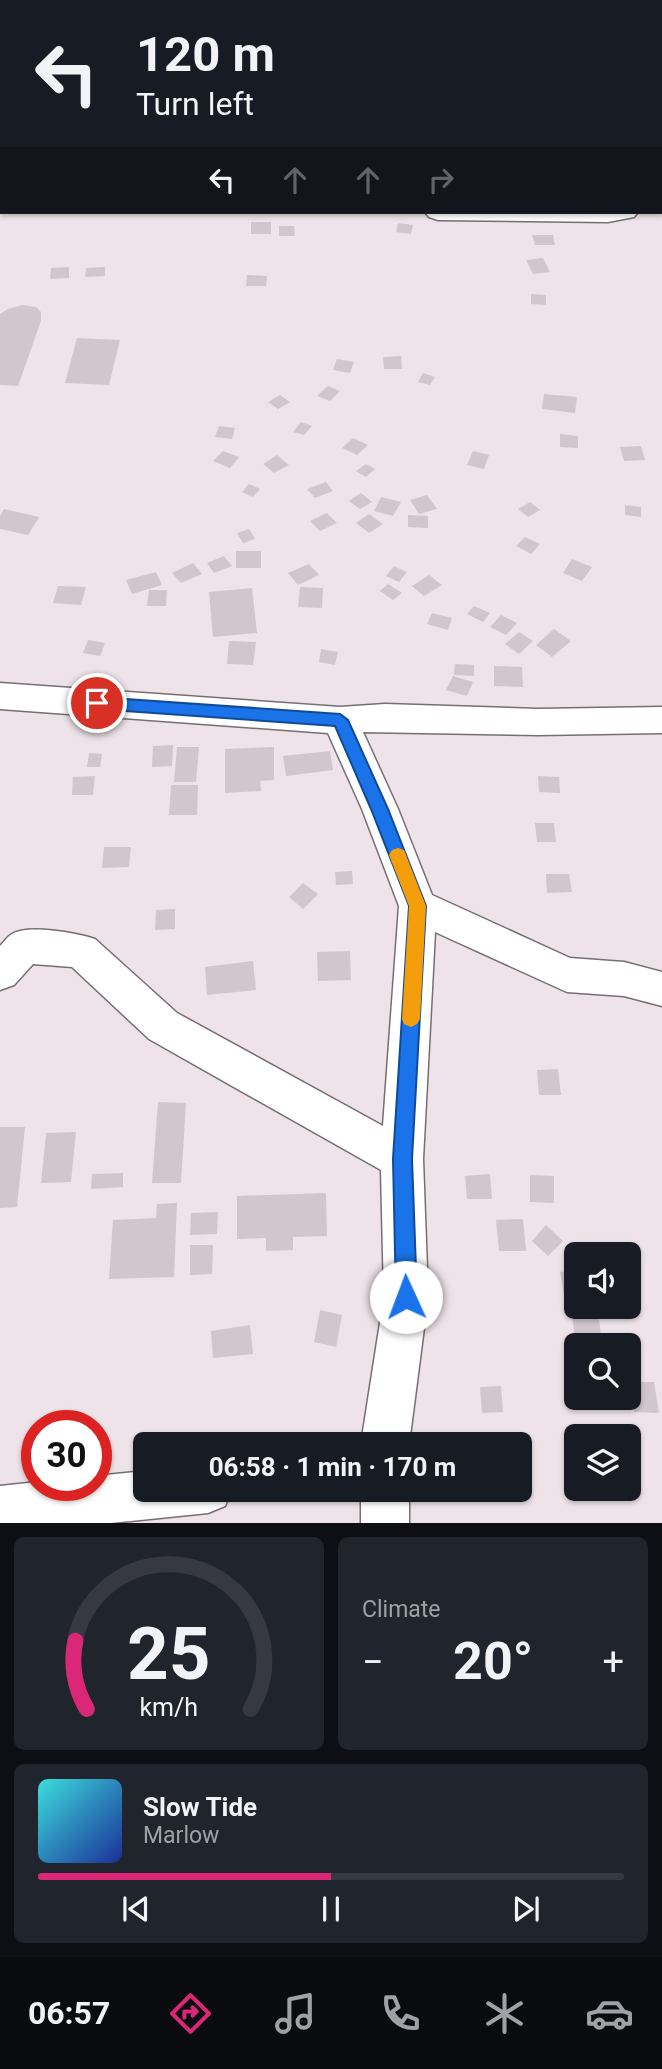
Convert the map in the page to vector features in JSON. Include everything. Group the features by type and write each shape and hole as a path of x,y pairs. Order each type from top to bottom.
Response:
{"street":[{"path":"0,696 340,720 385,717 538,722 662,720"},
{"path":"340,720 380,809 418,906 402,1159 406,1297 387,1432"},
{"path":"418,906 567,975 624,979 662,989"},
{"path":"0,973 25,946 81,951 163,1026 402,1159"},
{"path":"0,1510 133,1497"},
{"path":"385,1502 385,1523"}],"building":[{"path":"251,222 271,222 271,234 251,234"},
{"path":"398,223 413,225 411,234 396,232"},
{"path":"279,226 294,226 295,236 279,236"},
{"path":"532,235 553,235 555,245 535,245"},
{"path":"543,258 550,272 533,274 526,260"},
{"path":"69,267 69,278 50,279 51,268"},
{"path":"105,267 105,276 85,277 86,268"},
{"path":"247,275 267,276 266,286 246,286"},
{"path":"531,294 546,295 546,305 531,304"},
{"path":"22,305 36,307 41,312 41,321 18,386 0,385 0,314"},
{"path":"77,338 120,340 109,385 65,383"},
{"path":"401,356 402,369 384,369 383,357"},
{"path":"337,359 354,362 350,373 333,370"},
{"path":"423,373 435,377 430,385 418,382"},
{"path":"328,386 340,391 330,401 317,396"},
{"path":"544,394 577,397 575,413 542,409"},
{"path":"280,395 290,402 278,409 268,402"},
{"path":"301,422 312,426 304,435 293,432"},
{"path":"219,426 235,428 232,439 215,437"},
{"path":"560,434 578,436 578,448 560,447"},
{"path":"353,438 368,445 357,455 342,448"},
{"path":"641,446 645,460 624,461 620,447"},
{"path":"223,451 239,457 230,468 213,461"},
{"path":"473,451 489,455 484,469 467,465"},
{"path":"277,455 289,465 274,473 263,464"},
{"path":"366,464 375,469 366,477 356,471"},
{"path":"326,482 333,491 315,498 307,489"},
{"path":"249,484 260,489 253,497 242,492"},
{"path":"361,493 372,502 360,509 349,501"},
{"path":"427,495 437,509 419,514 410,500"},
{"path":"381,497 401,502 393,516 374,511"},
{"path":"530,502 540,510 528,517 518,509"},
{"path":"625,505 641,507 641,517 625,515"},
{"path":"4,509 39,517 28,535 0,529 0,516"},
{"path":"327,513 337,523 320,531 310,521"},
{"path":"369,514 383,524 369,533 356,523"},
{"path":"408,515 428,516 428,528 408,527"},
{"path":"249,529 255,539 243,543 237,533"},
{"path":"525,537 540,544 531,554 516,546"},
{"path":"236,551 261,551 261,568 236,568"},
{"path":"224,556 232,566 214,573 207,563"},
{"path":"572,559 592,567 582,581 563,573"},
{"path":"193,563 202,574 181,583 172,573"},
{"path":"309,564 319,575 298,585 288,573"},
{"path":"394,566 407,572 399,582 386,576"},
{"path":"156,572 162,585 132,594 126,580"},
{"path":"429,575 442,585 424,596 412,586"},
{"path":"388,584 402,593 393,600 380,591"},
{"path":"58,586 86,587 81,605 53,603"},
{"path":"300,587 323,588 322,608 298,607"},
{"path":"252,588 257,633 213,637 209,592"},
{"path":"149,590 167,590 166,606 147,606"},
{"path":"474,606 490,613 483,622 467,614"},
{"path":"432,613 452,618 448,630 427,624"},
{"path":"501,615 517,623 506,635 490,627"},
{"path":"554,629 571,641 552,657 536,645"},
{"path":"519,632 533,641 519,654 505,644"},
{"path":"88,640 105,643 100,656 83,653"},
{"path":"229,641 256,642 253,665 227,664"},
{"path":"321,649 338,652 335,665 319,662"},
{"path":"455,664 474,665 474,676 454,675"},
{"path":"494,666 522,667 523,687 494,686"},
{"path":"453,676 473,682 467,696 446,690"},
{"path":"173,745 172,766 152,767 153,746"},
{"path":"177,747 199,747 196,782 174,782"},
{"path":"274,747 274,780 260,781 261,791 225,793 225,749"},
{"path":"330,751 333,770 286,776 283,756"},
{"path":"89,753 102,754 100,767 87,767"},
{"path":"95,776 93,795 72,795 73,777"},
{"path":"538,776 559,777 560,793 539,792"},
{"path":"171,785 198,785 197,815 169,815"},
{"path":"535,823 554,823 556,842 537,842"},
{"path":"104,847 131,847 129,867 102,868"},
{"path":"352,871 353,884 336,885 335,872"},
{"path":"546,874 569,874 572,892 547,893"},
{"path":"303,883 318,894 303,909 289,897"},
{"path":"175,909 175,929 155,930 156,910"},
{"path":"350,951 351,980 318,981 317,952"},
{"path":"253,961 256,990 207,995 205,967"},
{"path":"558,1069 561,1095 539,1095 537,1070"},
{"path":"158,1102 186,1103 181,1183 152,1183"},
{"path":"0,1127 25,1127 17,1207 0,1208"},
{"path":"76,1132 71,1182 41,1183 46,1133"},
{"path":"123,1173 123,1187 91,1189 92,1174"},
{"path":"490,1174 492,1199 467,1199 465,1176"},
{"path":"530,1175 554,1176 554,1203 530,1202"},
{"path":"326,1193 327,1236 293,1237 293,1250 266,1251 266,1238 237,1239 237,1196"},
{"path":"177,1203 174,1277 109,1279 113,1220 156,1218 157,1204"},
{"path":"218,1212 217,1234 190,1235 191,1213"},
{"path":"523,1219 526,1251 499,1251 496,1220"},
{"path":"546,1225 563,1241 548,1256 532,1241"},
{"path":"190,1245 213,1245 212,1274 190,1275"},
{"path":"560,1272 564,1272 564,1295"},
{"path":"320,1310 342,1315 336,1347 314,1342"},
{"path":"573,1319 599,1319 601,1333 574,1333"},
{"path":"250,1325 253,1354 213,1358 211,1331"},
{"path":"641,1382 654,1382 659,1413 634,1412 641,1410"},
{"path":"501,1386 503,1412 482,1413 480,1387"}],"slow traffic":[{"path":"398,855 418,906 411,1019"}],"route":[{"path":"97,703 340,720 380,809 418,906 402,1159 406,1297"}]}
